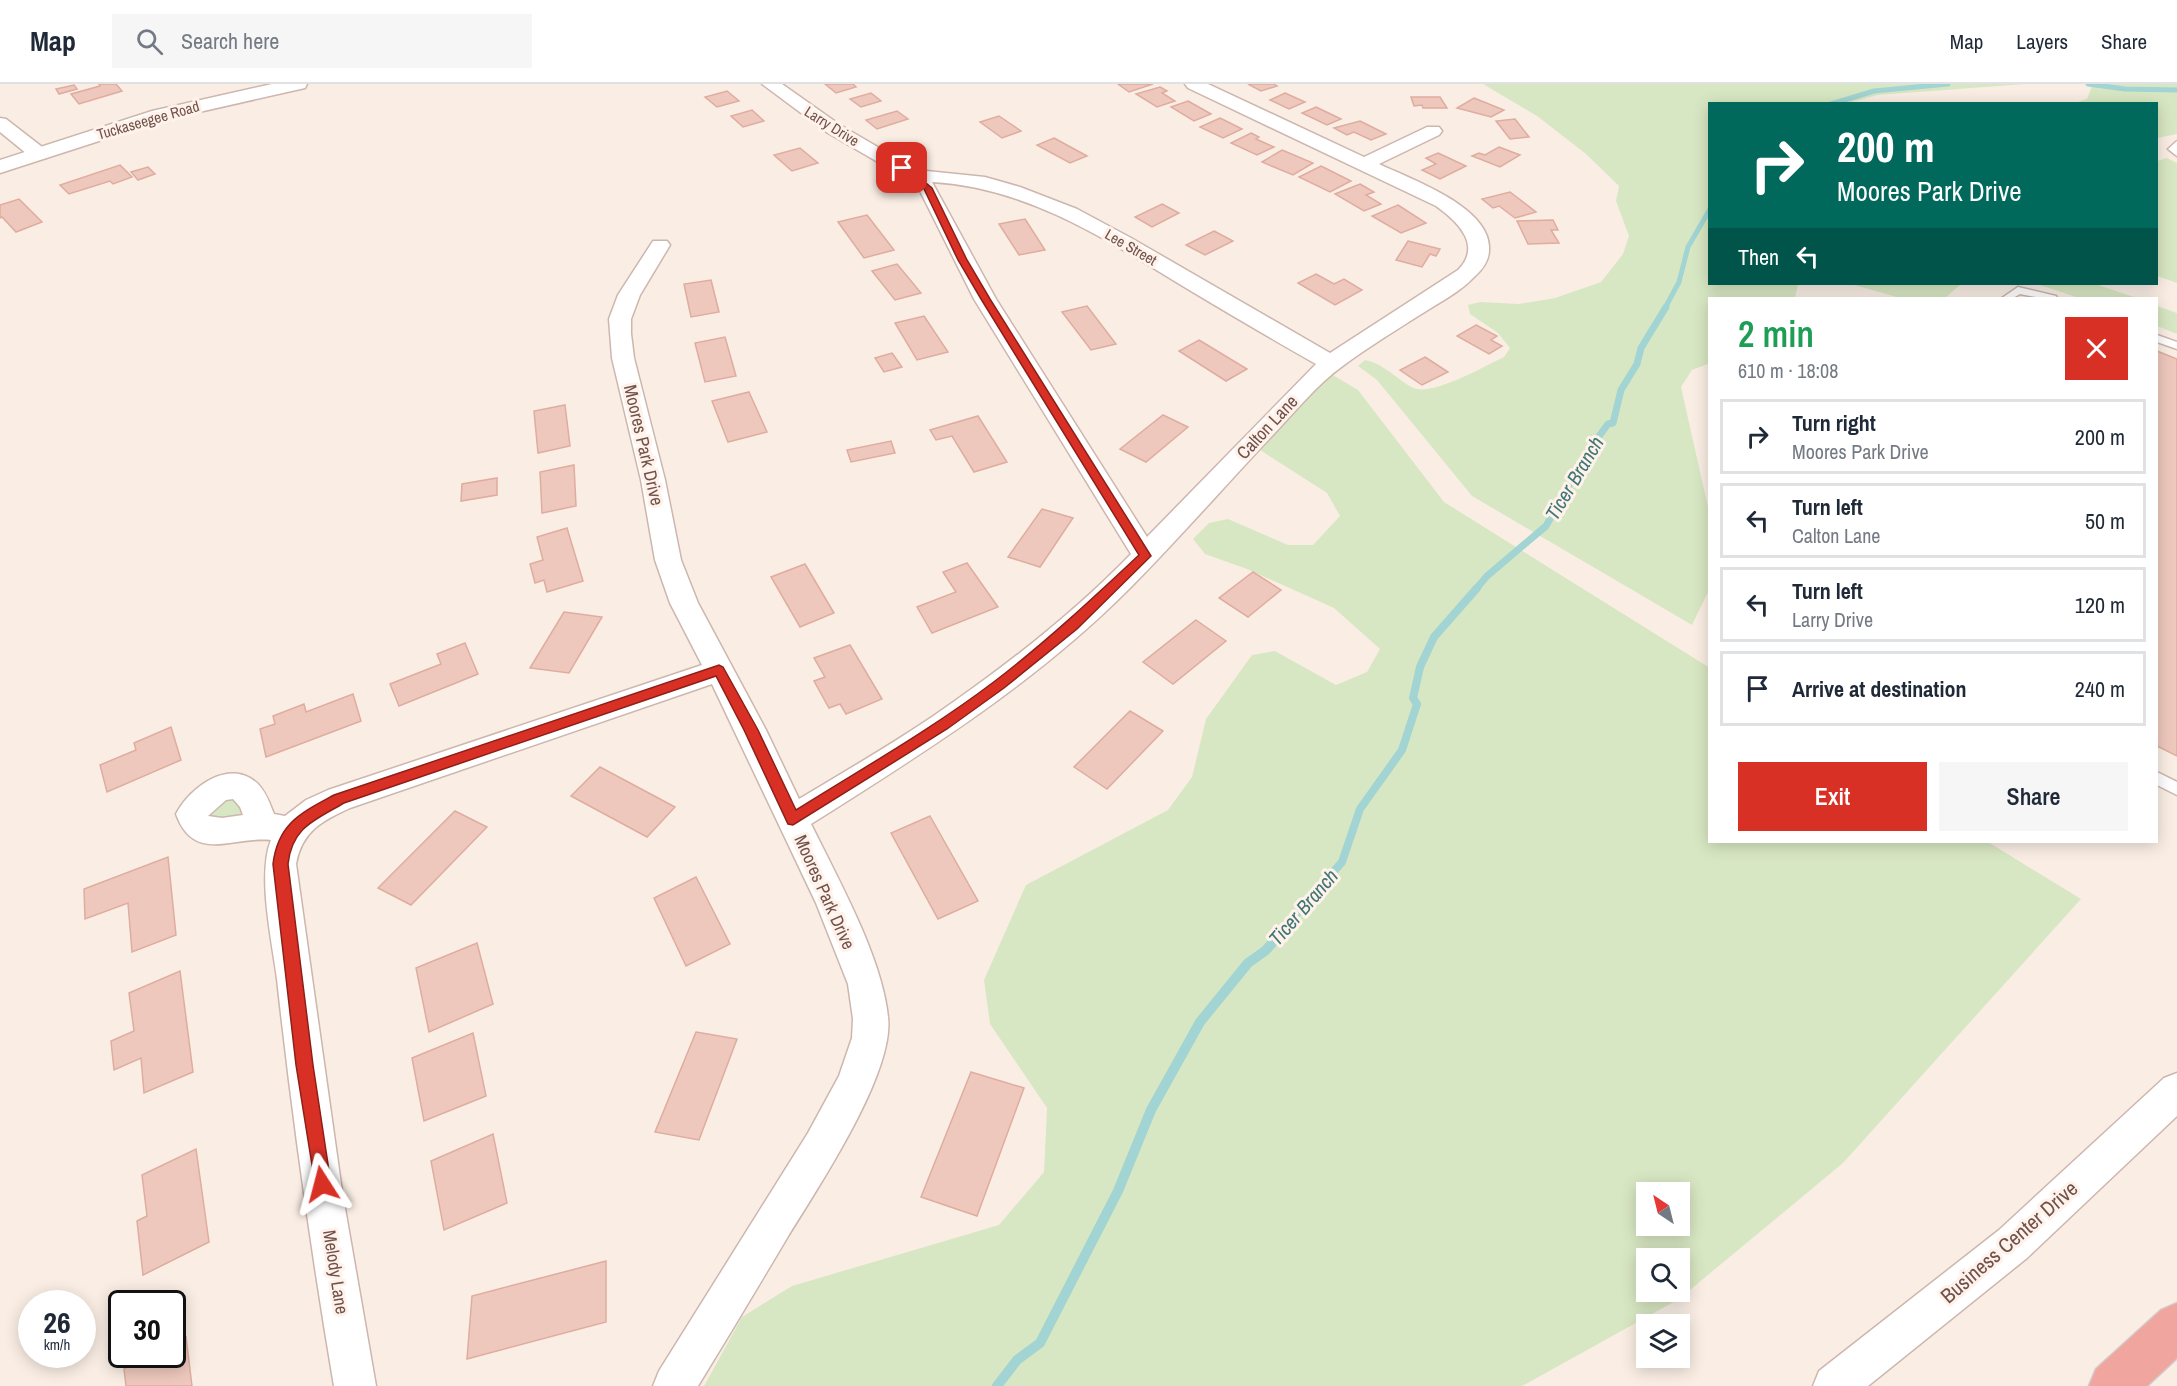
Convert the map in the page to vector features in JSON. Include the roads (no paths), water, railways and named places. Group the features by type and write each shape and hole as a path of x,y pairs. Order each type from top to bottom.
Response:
{"highway":[{"path":"2114,1386 2177,1326"}],"street":[{"name":"Tuckaseegee Road","path":"0,167 159,115 298,84"},
{"name":"Larry Drive","path":"771,84 834,129 913,176 928,188 963,260 1145,556"},
{"name":"Calton Lane","path":"793,819 942,726 999,684 1072,625 1145,556 1307,384 1331,363 1465,276 1478,258 1477,240 1467,220 1443,202 1194,84"},
{"path":"0,123 39,154"},
{"path":"1365,164 1433,131"},
{"name":"Lee Street","path":"913,176 942,176 985,183 1059,209 1110,233 1331,363"},
{"name":"Moores Park Drive","path":"660,245 629,295 620,319 623,358 642,429 668,560 684,603 751,730 832,903 865,984 871,1019 870,1038 855,1084 821,1146 674,1386"},
{"name":"Melody Lane","path":"355,1386 304,1065 282,876 282,846 277,828 303,819 339,799 719,670"},
{"name":"Business Center Drive","path":"1834,1386 2013,1244 2177,1091"}],"lane":[{"path":"2177,144 2173,148 2177,153"},
{"path":"2008,297 2018,290 2048,297"},
{"path":"2158,338 2177,346"},
{"path":"2158,779 2177,789"}],"waterway":[{"name":"Ticer Branch","path":"1838,102 1874,91 1948,84"},
{"name":"Ticer Branch","path":"2088,84 2125,89 2177,90"},
{"name":"Ticer Branch","path":"1665,308 1679,282 1688,247 1708,212"},
{"name":"Ticer Branch","path":"1476,589 1487,576 1546,526 1588,451 1608,424 1613,423 1621,390 1637,364 1641,348 1666,307"},
{"name":"Ticer Branch","path":"1272,942 1342,862 1360,809 1402,750 1417,704 1413,698 1420,667 1434,637 1477,588"},
{"name":"Ticer Branch","path":"997,1386 1017,1360 1040,1343 1118,1191 1151,1110 1200,1022 1248,963 1265,951 1274,941"}]}
